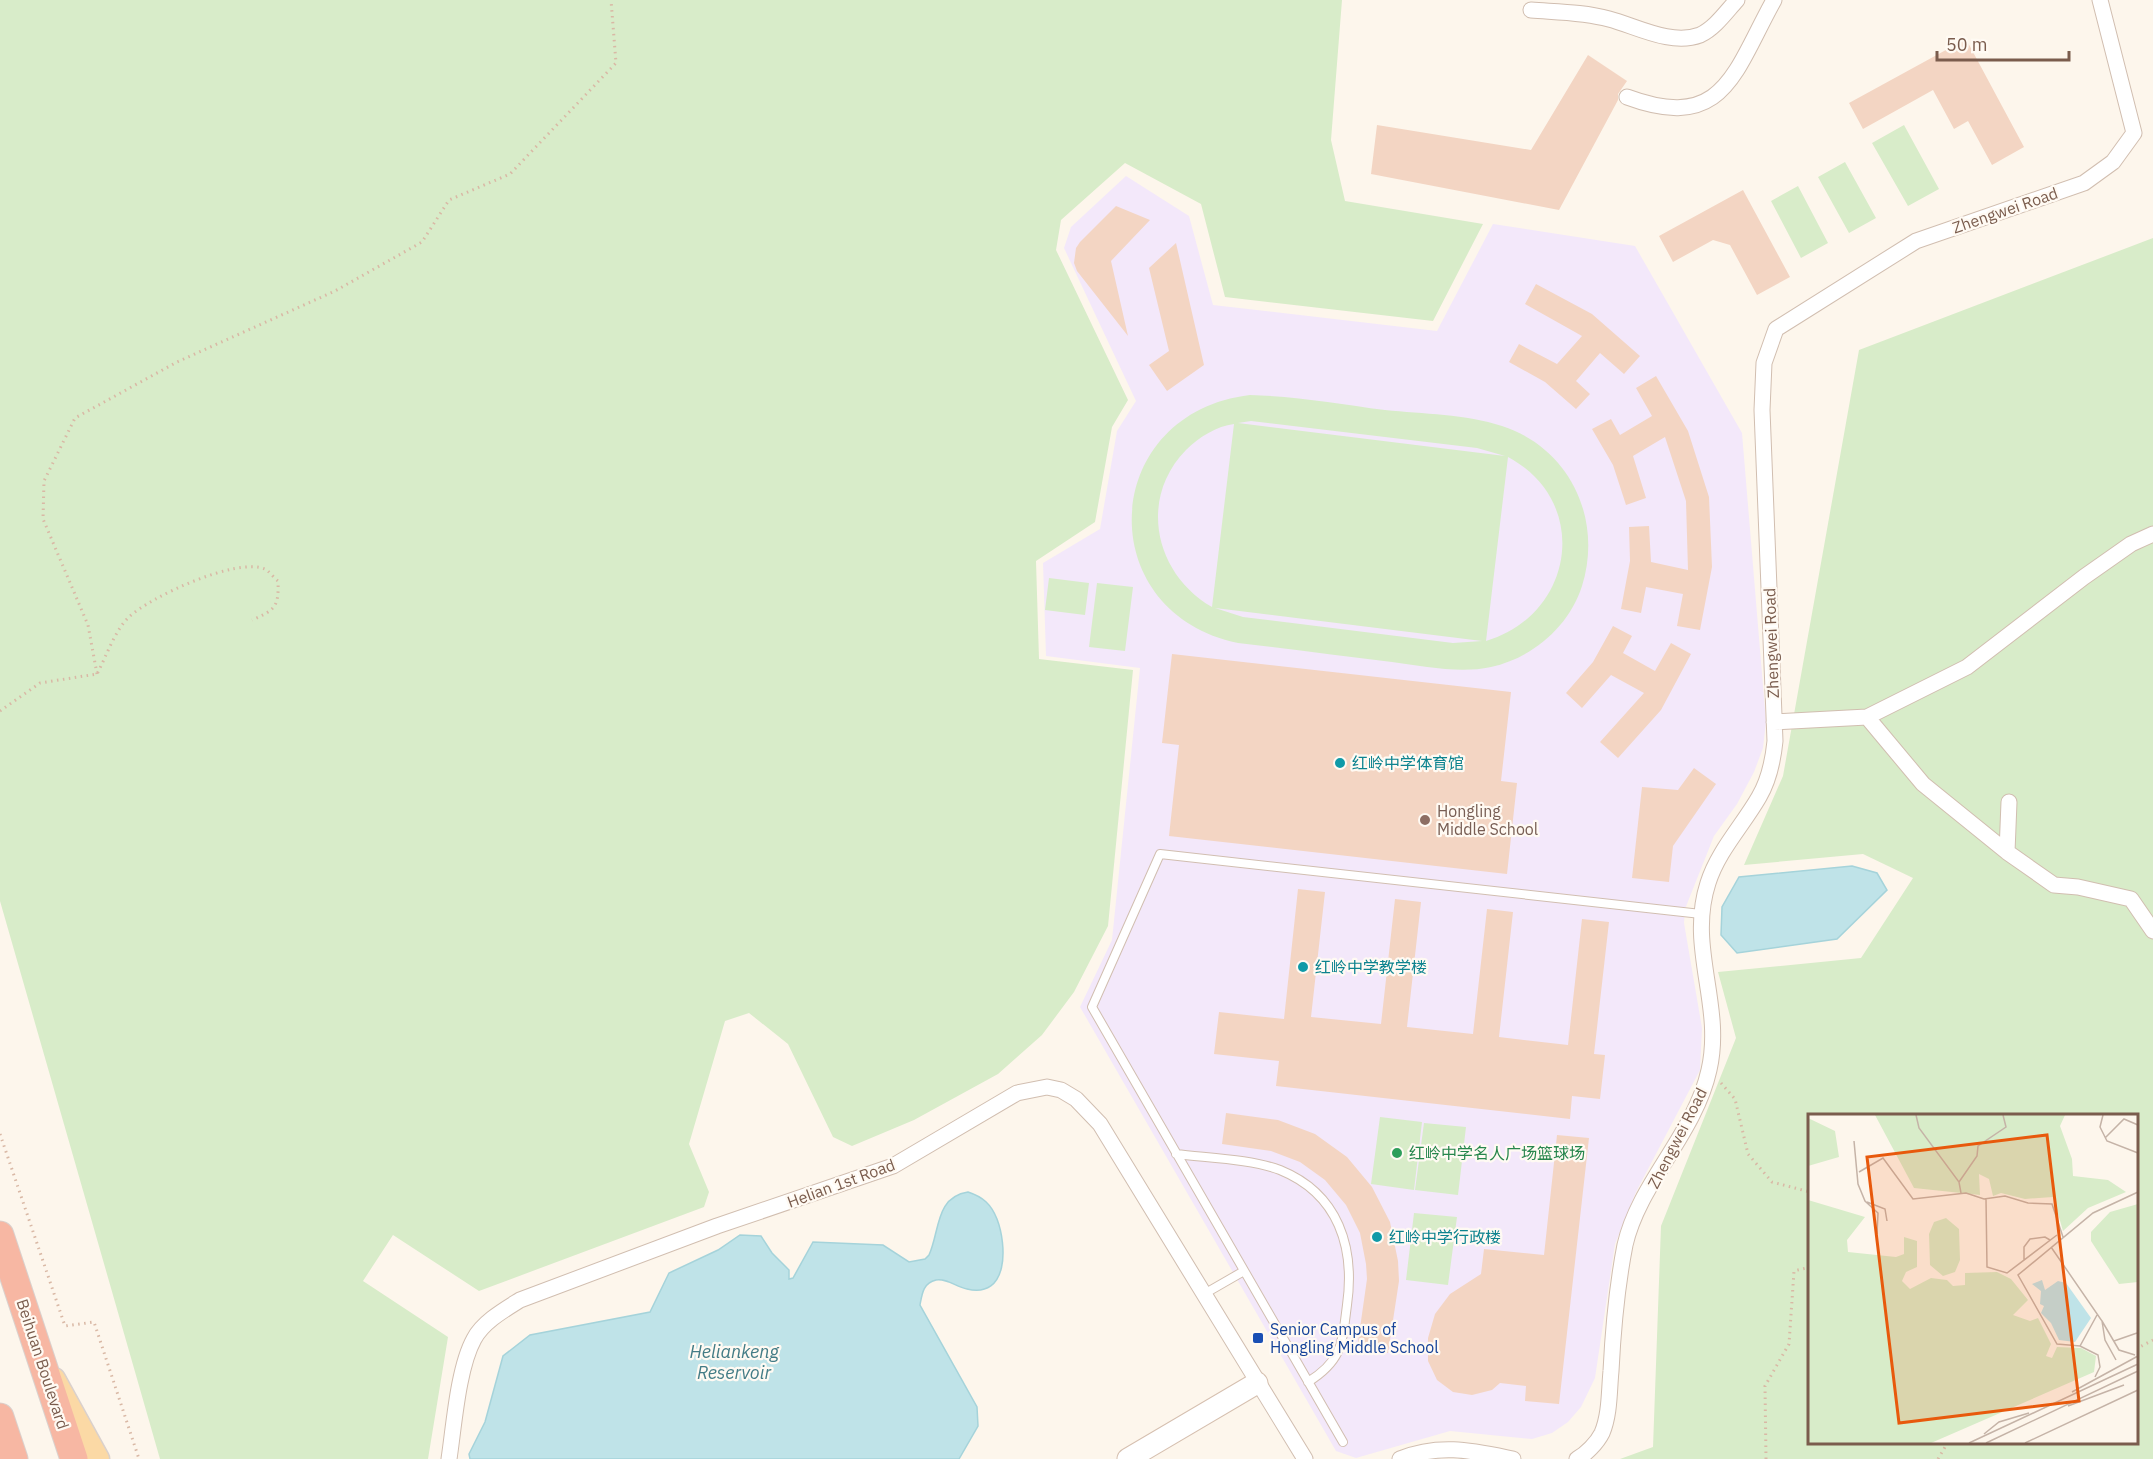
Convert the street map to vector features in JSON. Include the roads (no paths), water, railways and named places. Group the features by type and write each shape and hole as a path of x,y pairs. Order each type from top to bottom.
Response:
{"highway":[{"name":"Beihuan Boulevard","path":"0,1235 74,1459"},
{"path":"0,1417 14,1459"}],"main road":[{"path":"41,1358 71,1406 98,1459"}],"street":[{"path":"1531,10 1596,16 1637,30 1684,37 1699,35 1714,25 1737,0"},
{"path":"1627,97 1682,109 1705,102 1729,82 1774,0"},
{"name":"Zhengwei Road","path":"1577,1459 1585,1455 1601,1434 1609,1403 1626,1243 1637,1213 1693,1114 1709,1070 1714,1024 1702,957 1701,914 1710,879 1717,863 1760,796 1768,778 1774,750 1762,410 1764,363 1776,329 1916,241 2084,183 2113,162 2134,133 2100,0"},
{"path":"1774,722 1866,717 1967,667 2093,570 2131,544 2153,534"},
{"path":"1866,717 1923,784 2007,852 2054,885 2078,887 2131,899 2153,931"},
{"path":"2007,852 2009,802"},
{"name":"Helian 1st Road","path":"448,1459 465,1362 474,1338 511,1305 717,1226 892,1166 991,1106 1032,1088 1047,1087 1062,1090 1076,1099 1100,1124 1305,1459"},
{"path":"1128,1459 1257,1383"},
{"path":"1400,1459 1418,1452 1459,1448 1513,1459"}],"lane":[{"path":"1343,1442 1092,1007 1160,854 1701,914"},
{"path":"1176,1154 1280,1170 1315,1192 1340,1225 1348,1252 1351,1278 1341,1348 1332,1365 1308,1382"},
{"path":"1203,1294 1244,1271"}],"water":[{"path":"1852,866 1877,873 1887,890 1837,939 1737,953 1721,935 1722,907 1739,877"},
{"name":"Heliankeng Reservoir","path":"968,1192 986,1202 997,1219 1003,1255 998,1278 991,1286 981,1290 963,1288 944,1280 932,1281 924,1290 920,1305 977,1407 978,1426 959,1459 470,1459 469,1454 485,1422 503,1356 530,1335 650,1312 669,1273 718,1250 740,1235 761,1236 772,1253 789,1270 789,1279 793,1278 813,1242 883,1245 909,1262 925,1259 929,1255 944,1208 957,1195"}],"place":[{"name":"红岭中学体育馆","path":"1340,763"},
{"name":"Hongling Middle School","path":"1425,820"},
{"name":"红岭中学教学楼","path":"1303,967"},
{"name":"红岭中学名人广场篮球场","path":"1397,1153"},
{"name":"红岭中学行政楼","path":"1377,1237"},
{"name":"Senior Campus of Hongling Middle School","path":"1258,1338"}]}
